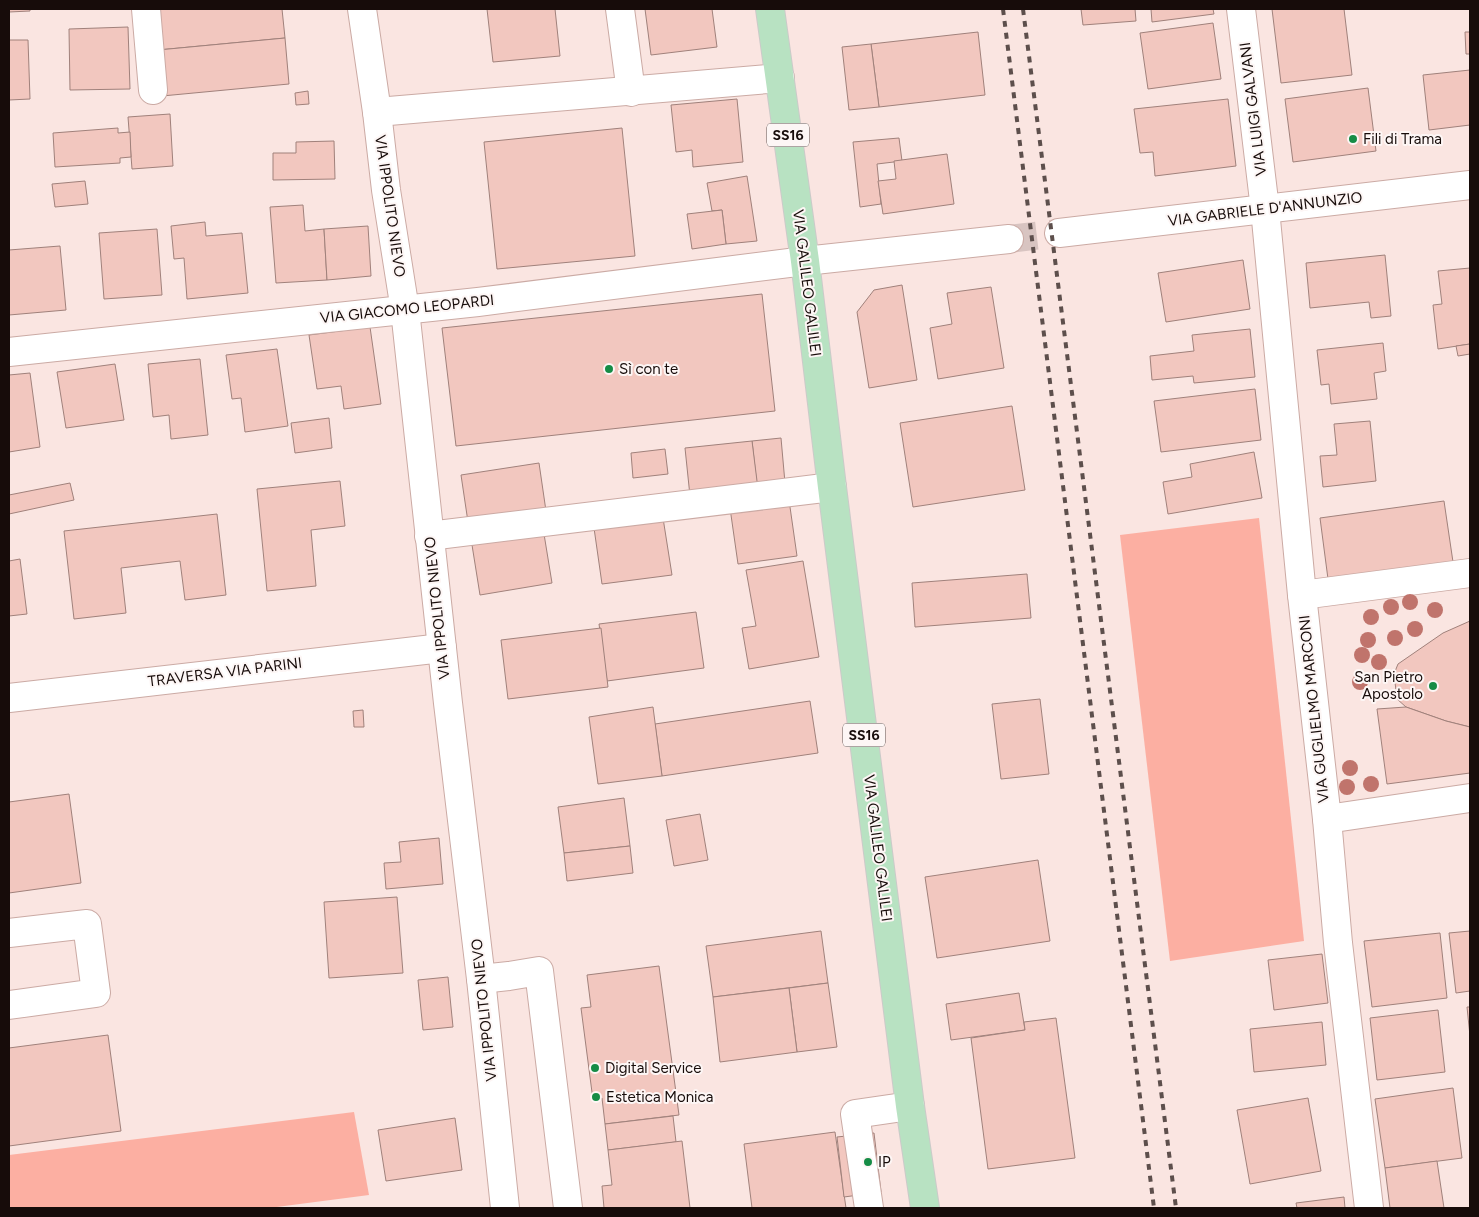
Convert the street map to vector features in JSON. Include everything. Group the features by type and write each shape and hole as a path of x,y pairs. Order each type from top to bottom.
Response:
{"main road":[{"name":"VIA GALILEO GALILEI","path":"770,9 806,261 832,487 910,1106 925,1208"}],"street":[{"path":"146,9 153,90"},
{"name":"VIA IPPOLITO NIEVO","path":"362,9 386,190 405,310 505,1208"},
{"path":"620,9 631,92"},
{"name":"VIA LUIGI GALVANI","path":"1241,9 1265,209"},
{"path":"377,112 780,78"},
{"name":"VIA GABRIELE D'ANNUNZIO","path":"1059,233 1470,185"},
{"name":"VIA GUGLIELMO MARCONI","path":"1265,209 1338,943 1369,1208"},
{"path":"806,261 1009,239"},
{"name":"VIA GIACOMO LEOPARDI","path":"9,352 405,310 806,261"},
{"path":"429,536 832,487"},
{"path":"1302,594 1470,573"},
{"name":"TRAVERSA VIA PARINI","path":"9,698 442,648"},
{"path":"1327,819 1470,798"},
{"path":"9,933 87,924 96,993 9,1004"},
{"path":"480,979 539,971 568,1208"},
{"path":"869,1208 855,1114 910,1106"}],"shaded area":[{"path":"1259,518 1304,941 1170,961 1120,535"},
{"path":"354,1112 369,1195 269,1208 9,1208 9,1155"}],"building":[{"path":"9,9 30,9 30,11 9,12"},
{"path":"154,9 282,9 285,38 158,50"},
{"path":"487,9 555,9 560,56 493,62"},
{"path":"645,9 712,9 717,47 651,55"},
{"path":"1081,9 1135,9 1136,21 1083,25"},
{"path":"1151,9 1213,9 1214,14 1152,22"},
{"path":"1272,9 1344,9 1352,75 1281,83"},
{"path":"1213,23 1221,79 1148,89 1140,33"},
{"path":"128,27 130,89 70,90 69,29"},
{"path":"978,32 985,95 879,107 871,44"},
{"path":"1465,32 1470,32 1470,54 1466,54"},
{"path":"285,38 289,84 162,96 158,50"},
{"path":"9,40 28,40 30,99 9,100"},
{"path":"871,44 879,107 849,110 842,47"},
{"path":"1470,70 1470,125 1429,130 1423,75"},
{"path":"1368,88 1376,151 1293,162 1285,99"},
{"path":"308,91 309,104 296,105 295,93"},
{"path":"737,99 743,162 693,167 692,150 676,152 671,105"},
{"path":"1228,99 1236,166 1155,176 1153,152 1140,153 1134,109"},
{"path":"170,114 173,166 132,169 128,117"},
{"path":"118,128 118,133 130,132 131,157 120,158 120,163 55,167 53,133"},
{"path":"622,128 635,256 497,269 484,142"},
{"path":"899,138 902,161 877,164 881,204 860,207 853,142"},
{"path":"334,141 335,179 273,180 273,153 296,153 296,142"},
{"path":"947,154 954,204 883,214 878,181 896,179 894,161"},
{"path":"747,176 757,241 726,244 722,210 712,211 707,183"},
{"path":"85,181 88,204 55,207 52,184"},
{"path":"303,205 305,231 324,229 327,280 276,283 270,207"},
{"path":"722,210 726,244 692,249 687,214"},
{"path":"205,222 206,236 242,233 248,293 187,299 184,258 174,259 171,226"},
{"path":"368,226 371,276 327,280 324,229"},
{"path":"157,229 162,295 104,299 99,233"},
{"path":"60,246 66,310 9,315 9,250"},
{"path":"1385,255 1391,316 1371,318 1369,302 1310,308 1306,263"},
{"path":"1243,260 1250,309 1166,322 1158,273"},
{"path":"1470,268 1470,344 1438,349 1433,305 1442,304 1438,271"},
{"path":"902,285 917,380 869,388 857,312 874,290"},
{"path":"991,287 1004,368 938,379 930,328 952,324 947,293"},
{"name":"Sì con te","path":"762,294 775,411 456,446 442,328"},
{"path":"370,327 381,404 344,409 341,386 317,389 309,335"},
{"path":"1250,329 1255,377 1194,383 1193,376 1152,380 1150,356 1194,351 1192,335"},
{"path":"1383,343 1386,371 1374,373 1377,399 1331,404 1329,384 1321,385 1317,350"},
{"path":"1470,344 1470,354 1458,356 1456,346"},
{"path":"277,349 288,426 245,432 241,398 232,399 226,355"},
{"path":"200,359 208,435 171,439 169,415 153,417 148,364"},
{"path":"115,364 124,420 66,428 57,372"},
{"path":"30,373 40,447 9,452 9,375"},
{"path":"1255,389 1261,440 1161,452 1154,401"},
{"path":"1012,406 1025,490 913,507 900,423"},
{"path":"329,418 332,448 295,453 291,423"},
{"path":"1370,421 1376,481 1323,487 1320,456 1337,455 1334,424"},
{"path":"781,438 785,483 757,486 752,441"},
{"path":"752,441 758,489 690,496 685,448"},
{"path":"665,449 668,474 633,478 631,453"},
{"path":"1254,452 1262,498 1168,514 1163,482 1192,477 1190,464"},
{"path":"539,463 546,511 468,522 461,475"},
{"path":"340,481 345,526 311,530 316,586 267,591 257,489"},
{"path":"70,483 74,500 9,514 9,495"},
{"path":"789,500 797,556 738,564 730,508"},
{"path":"1444,501 1453,562 1328,579 1320,518"},
{"path":"217,514 226,595 185,600 180,561 121,568 126,613 74,619 64,531"},
{"path":"663,518 672,575 602,584 594,528"},
{"path":"544,534 552,583 480,595 472,545"},
{"path":"20,559 27,614 9,616 9,561"},
{"path":"803,561 819,657 749,669 742,628 756,626 746,570"},
{"path":"1027,574 1031,618 915,627 912,583"},
{"path":"696,612 704,668 607,681 599,624"},
{"name":"San Pietro Apostolo","path":"1470,621 1470,727 1406,707 1397,699 1394,674 1398,664 1443,633"},
{"path":"601,628 608,687 508,699 501,640"},
{"path":"1040,699 1049,774 1001,779 992,704"},
{"path":"810,701 818,753 662,776 655,724"},
{"path":"653,707 662,776 598,784 589,717"},
{"path":"1406,707 1470,727 1470,773 1387,784 1377,709"},
{"path":"363,710 364,727 354,727 353,711"},
{"path":"69,794 81,883 9,893 9,802"},
{"path":"624,798 630,846 564,853 558,807"},
{"path":"700,814 708,860 674,866 666,820"},
{"path":"439,838 443,884 386,889 384,863 401,862 399,842"},
{"path":"630,846 633,873 567,881 564,853"},
{"path":"1038,860 1050,941 937,958 925,877"},
{"path":"397,897 403,973 329,978 324,902"},
{"path":"821,931 828,983 713,997 706,946"},
{"path":"1470,931 1470,991 1456,993 1449,933"},
{"path":"1440,933 1447,998 1372,1007 1364,941"},
{"path":"1322,954 1328,1003 1274,1010 1268,960"},
{"path":"659,966 679,1115 605,1124 602,1098 593,1100 581,1008 591,1007 587,975"},
{"path":"448,977 453,1027 423,1030 418,980"},
{"path":"828,983 837,1047 797,1052 789,988"},
{"path":"789,988 797,1052 720,1062 713,997"},
{"path":"1019,993 1025,1030 951,1040 946,1004"},
{"path":"1467,1007 1470,1007 1470,1036"},
{"path":"1438,1010 1445,1072 1377,1080 1370,1018"},
{"path":"1056,1018 1075,1158 988,1169 971,1038 1025,1030 1024,1022"},
{"path":"1322,1022 1326,1065 1254,1072 1250,1029"},
{"path":"108,1035 121,1131 9,1146 9,1048"},
{"path":"1453,1088 1462,1158 1385,1168 1375,1099"},
{"path":"1308,1098 1321,1171 1250,1184 1237,1110"},
{"path":"673,1116 676,1142 608,1150 605,1124"},
{"path":"455,1118 462,1170 386,1181 378,1130"},
{"path":"835,1132 846,1208 752,1208 744,1144"},
{"path":"874,1133 881,1192 844,1197 837,1137"},
{"path":"682,1141 690,1208 604,1208 602,1186 612,1185 608,1150"},
{"path":"1437,1161 1444,1208 1390,1208 1385,1168"},
{"path":"1344,1197 1345,1208 1297,1208 1296,1203"}],"tunnel":[{"path":"1009,239 1059,233"}],"railway":[{"path":"1003,9 1154,1208"},
{"path":"1023,9 1176,1208"}],"place":[{"name":"Fili di Trama","path":"1353,139"},
{"name":"Sì con te","path":"609,369"},
{"name":"San Pietro Apostolo","path":"1433,686"},
{"name":"Digital Service","path":"595,1068"},
{"name":"Estetica Monica","path":"596,1097"},
{"name":"IP","path":"868,1162"}]}
